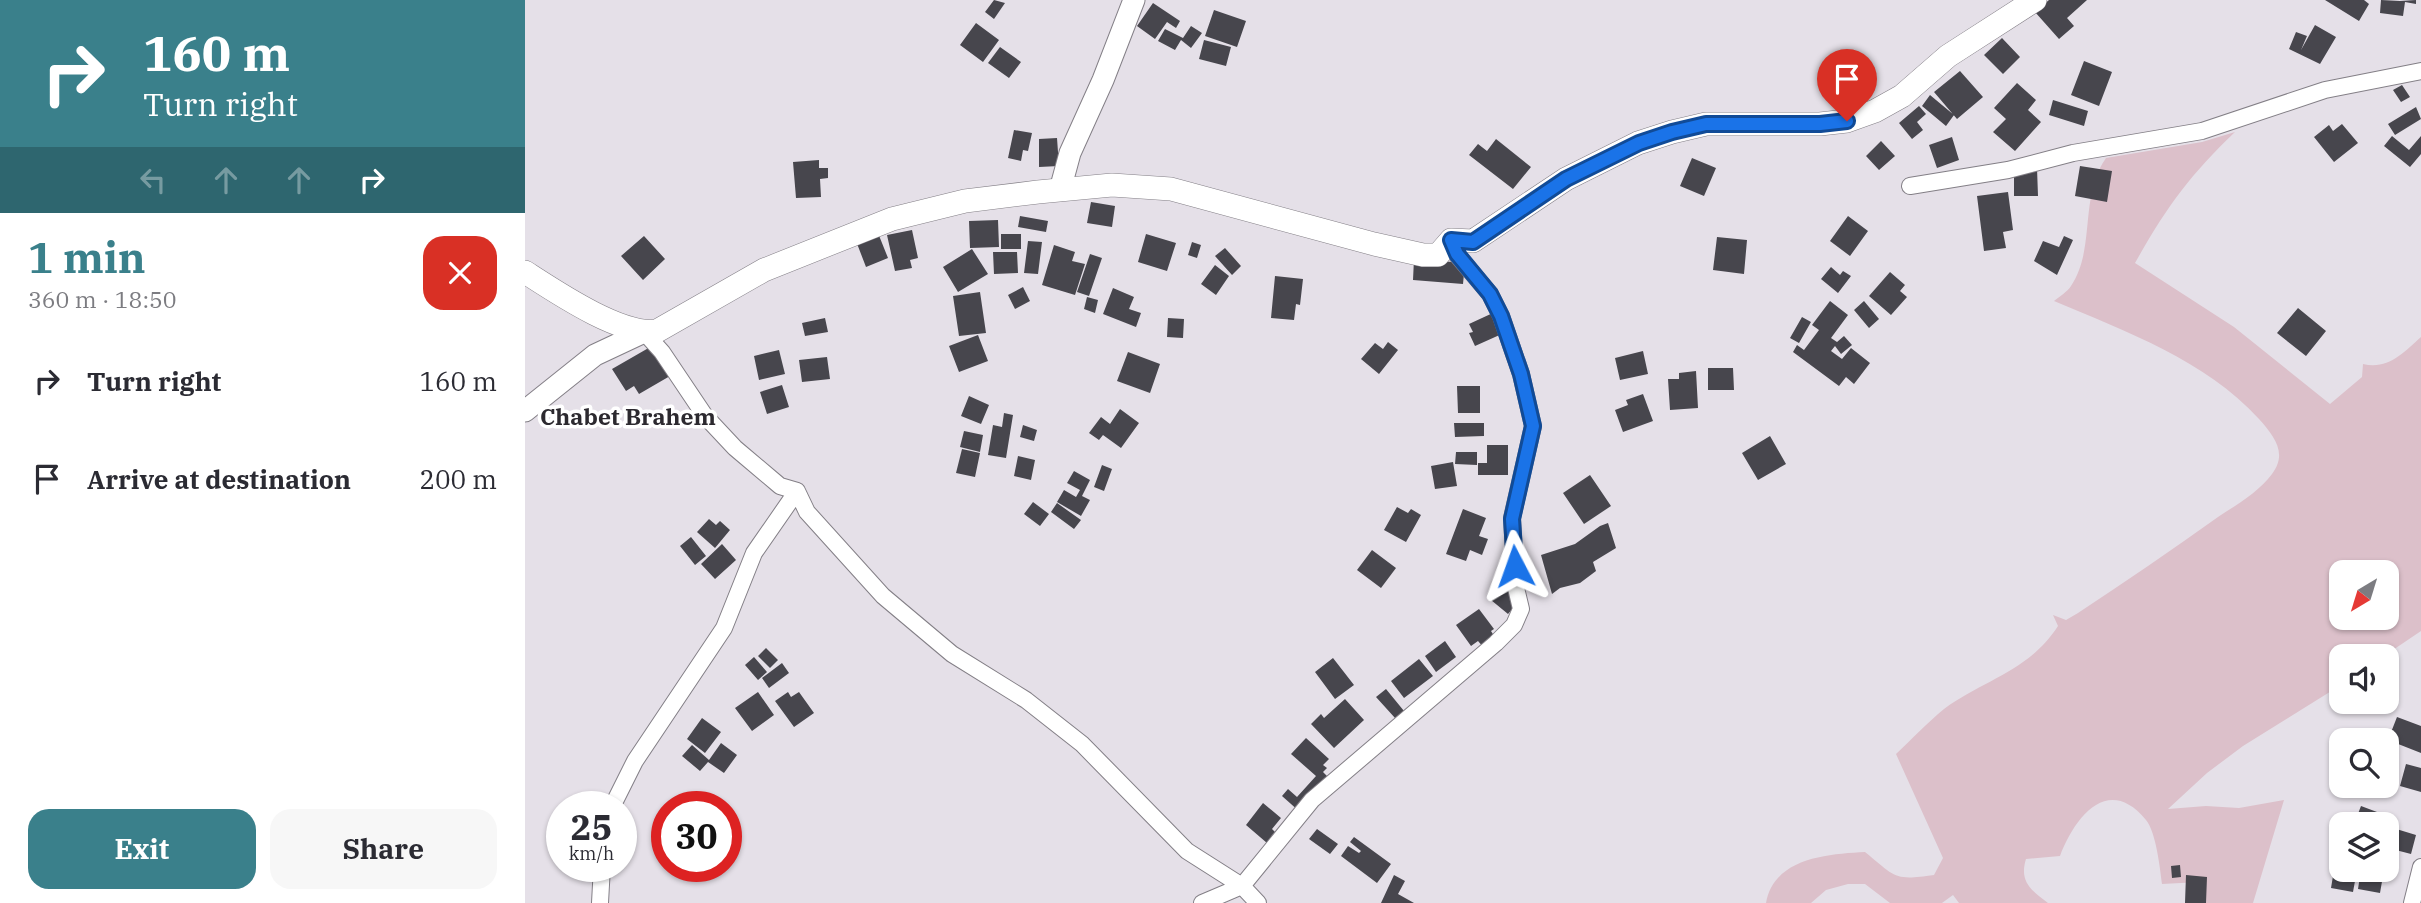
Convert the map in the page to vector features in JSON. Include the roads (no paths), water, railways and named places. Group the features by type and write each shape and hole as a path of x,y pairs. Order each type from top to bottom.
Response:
{"main road":[{"path":"525,272 620,326 644,332 667,326 764,270 893,219 965,201 1112,185 1171,189 1423,255 1438,255 1451,240 1473,242 1566,179 1639,143 1672,132 1706,124 1820,124 1847,121 1875,111 1902,96 1948,56 2035,0"}],"street":[{"path":"1060,190 1070,153 1103,80 1134,0"},
{"path":"1910,186 2008,170 2073,153 2201,131 2325,90 2421,71"},
{"path":"1202,903 1242,886 1312,800 1496,643 1514,625 1521,608 1516,588 1512,519 1533,426 1518,364 1501,316 1490,294 1457,254 1451,240"},
{"path":"525,411 596,355 644,332 663,352 705,416 736,448 781,486 797,491 807,512 883,596 953,654 1026,700 1082,744 1187,851 1242,886 1258,903"},
{"path":"620,791 635,761 724,628 754,553 797,491"},
{"path":"2412,903 2421,867"},
{"path":"600,903 602,882"}],"district":[{"name":"Chabet Brahem","path":"628,416"}]}
